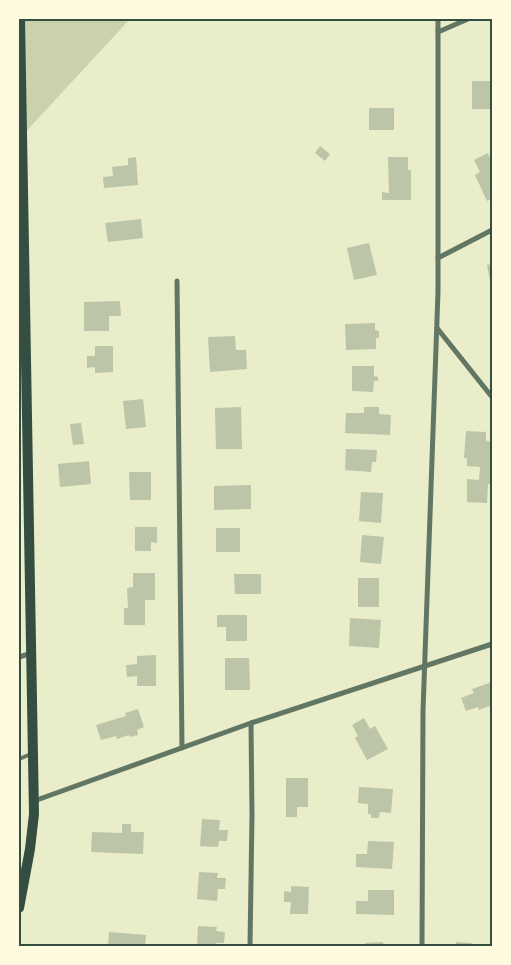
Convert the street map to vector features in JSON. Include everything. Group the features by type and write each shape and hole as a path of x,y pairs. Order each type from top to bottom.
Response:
{"main road":[{"path":"19,908 30,849 34,801 32,653 23,450 20,19"}],"street":[{"path":"422,946 425,666 437,328 438,19"},
{"path":"438,32 468,19"},
{"path":"438,258 492,230"},
{"path":"177,281 182,748"},
{"path":"437,328 492,397"},
{"path":"34,801 251,723 492,644"},
{"path":"19,657 32,653"},
{"path":"250,946 251,723"}],"lane":[{"path":"19,759 33,753"}],"green space":[{"path":"19,19 130,19 19,139"}],"building":[{"path":"472,81 492,81 492,109 472,109"},
{"path":"369,108 394,108 394,130 369,130"},
{"path":"320,146 330,154 325,161 315,153"},
{"path":"488,153 492,163 492,198 487,201 475,175 480,172 474,160"},
{"path":"136,157 138,185 104,188 103,177 113,176 112,167 128,165 128,158"},
{"path":"388,157 408,157 408,170 411,170 411,200 382,200 382,192 389,193"},
{"path":"141,219 143,238 108,242 105,223"},
{"path":"369,243 377,275 354,280 347,248"},
{"path":"492,264 492,286 491,286 487,265"},
{"path":"120,301 121,316 109,316 109,331 84,331 84,302"},
{"path":"375,323 375,330 379,331 379,338 376,338 376,349 346,350 345,324"},
{"path":"235,336 236,350 246,350 247,369 210,372 208,337"},
{"path":"95,346 113,346 113,372 95,373 95,367 87,368 87,356 95,356"},
{"path":"352,366 374,366 374,376 378,377 378,381 374,381 373,392 352,391"},
{"path":"143,399 146,427 126,429 123,401"},
{"path":"241,407 242,449 216,449 215,408"},
{"path":"364,407 379,407 379,414 391,415 390,435 345,433 346,413 364,413"},
{"path":"81,423 84,444 73,445 70,424"},
{"path":"466,431 486,432 486,441 492,442 492,484 488,484 487,503 467,502 467,479 479,480 480,467 467,466 467,458 464,458"},
{"path":"346,449 377,450 376,462 372,462 371,472 345,470"},
{"path":"89,461 91,484 60,487 58,464"},
{"path":"129,472 151,472 151,500 130,500"},
{"path":"251,485 251,509 214,510 214,486"},
{"path":"361,492 383,493 381,523 359,521"},
{"path":"135,527 157,527 157,543 151,542 151,551 135,551"},
{"path":"216,528 240,528 240,552 216,552"},
{"path":"362,535 384,537 381,564 360,562"},
{"path":"133,573 155,573 155,600 145,600 145,625 124,625 124,608 128,608 127,588 133,587"},
{"path":"234,574 261,574 261,594 235,594"},
{"path":"358,578 379,578 379,607 358,607"},
{"path":"217,615 247,615 247,641 226,641 226,627 217,627"},
{"path":"350,618 381,620 379,648 349,646"},
{"path":"156,655 156,686 137,686 137,676 127,677 126,665 137,664 137,656"},
{"path":"225,658 249,658 250,690 225,690"},
{"path":"492,682 492,705 479,710 478,707 466,711 461,698 474,693 472,689"},
{"path":"138,709 144,727 137,730 138,735 130,737 129,735 117,739 116,736 101,740 96,725 126,716 125,713"},
{"path":"364,718 370,729 375,726 388,749 367,760 355,738 358,736 352,725"},
{"path":"286,778 308,778 308,807 297,807 297,817 286,817"},
{"path":"359,787 393,789 391,813 380,812 379,818 371,818 371,814 368,814 368,804 358,803"},
{"path":"202,819 220,820 219,830 228,830 227,841 219,841 218,847 200,846"},
{"path":"122,824 131,824 131,832 144,832 143,854 91,852 92,832 122,833"},
{"path":"368,841 394,842 392,869 356,867 356,854 367,854"},
{"path":"199,872 218,873 217,878 226,878 225,889 218,889 217,901 197,899"},
{"path":"291,886 309,887 308,914 290,914 291,902 284,902 284,891 291,892"},
{"path":"368,890 394,890 394,915 356,914 356,901 368,901"},
{"path":"198,926 217,927 216,931 225,932 224,943 216,943 216,946 197,946"},
{"path":"109,932 146,935 145,946 108,946"},
{"path":"383,942 384,946 365,946 365,943"},
{"path":"456,942 472,943 472,946 455,946"}]}
